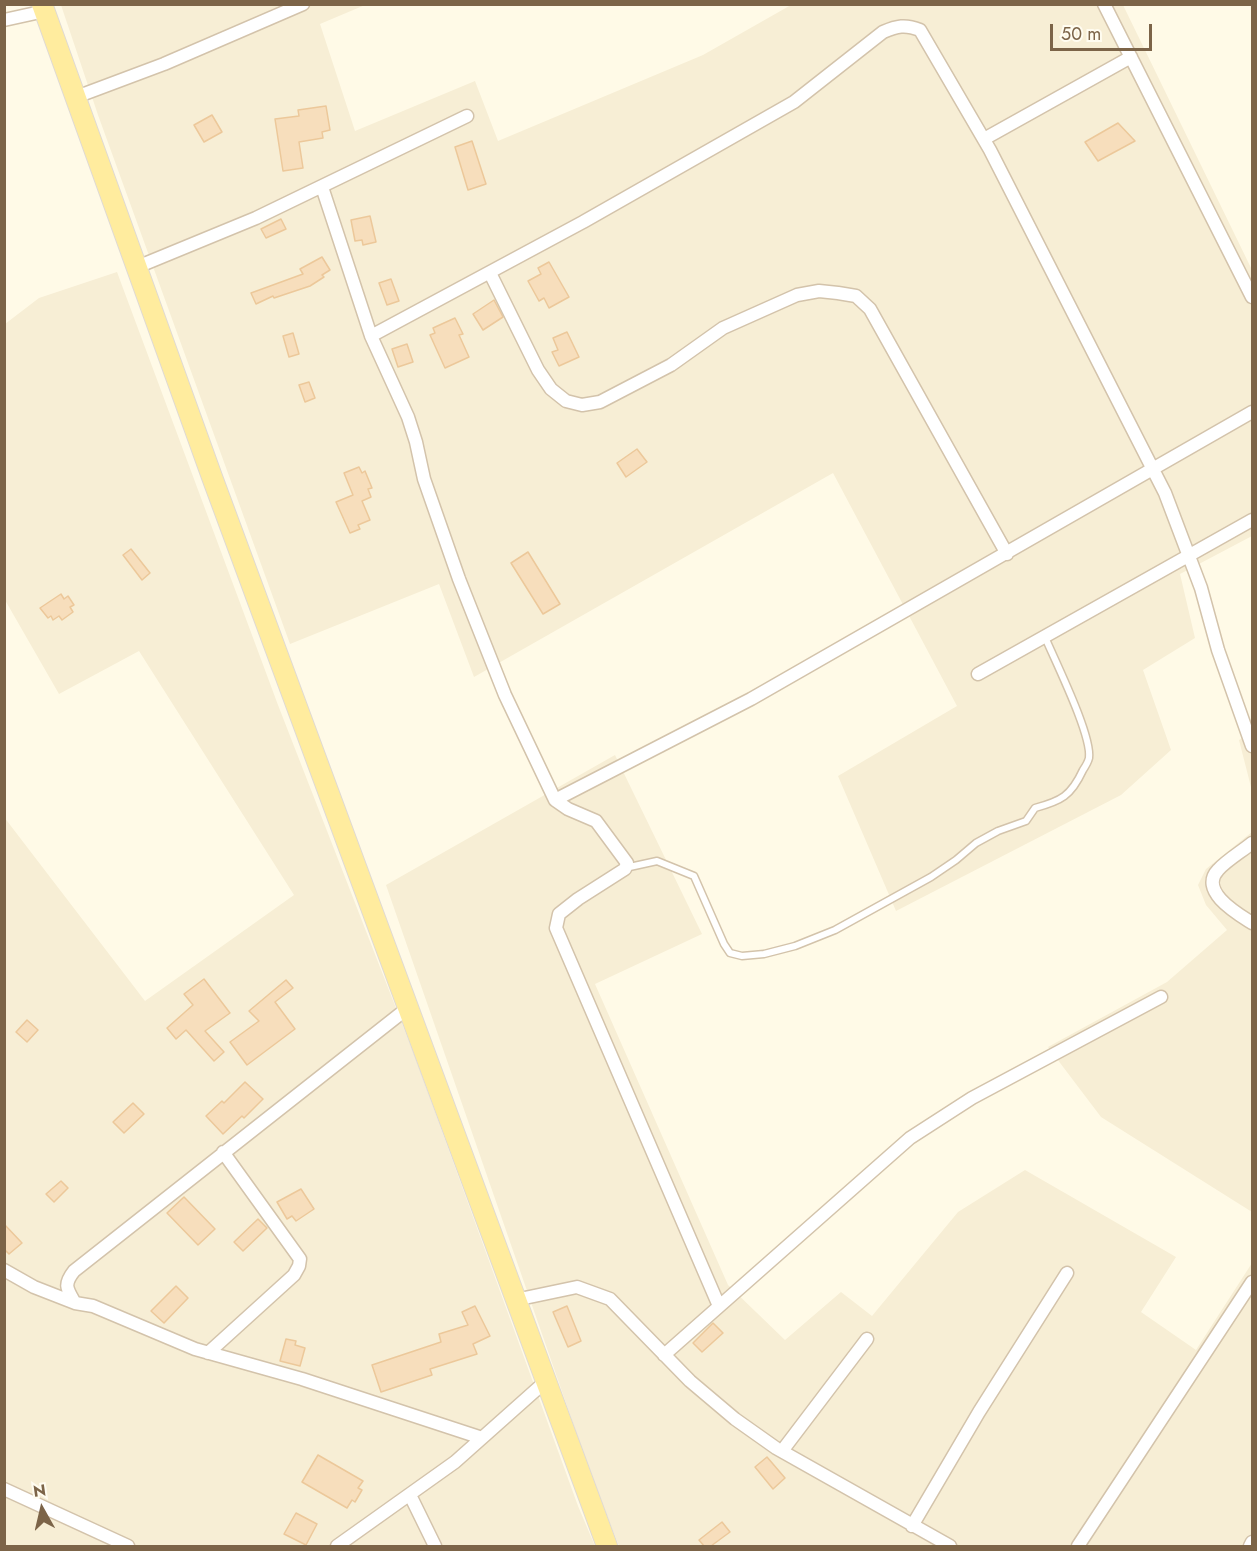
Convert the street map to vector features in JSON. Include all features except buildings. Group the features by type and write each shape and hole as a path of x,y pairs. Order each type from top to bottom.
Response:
{"main road":[{"path":"44,8 216,488 608,1546"}],"street":[{"path":"76,97 164,64 303,4"},
{"path":"1104,4 1252,297"},
{"path":"4,20 44,8"},
{"path":"371,336 490,273 794,102 883,32 896,26 908,25 920,30 984,139 1165,493 1202,588 1218,650 1252,746"},
{"path":"984,139 1131,57"},
{"path":"137,267 256,218 467,116"},
{"path":"322,187 371,336 408,417 428,494 500,685 555,800 596,822 626,862 625,869 559,914 556,928 719,1306"},
{"path":"490,273 538,370 551,389 566,401 582,405 600,402 671,365 723,328 797,295 819,291 856,296 870,309 1006,554"},
{"path":"555,800 752,699 1252,412"},
{"path":"978,674 1252,520"},
{"path":"1252,843 1218,870 1213,877 1212,885 1215,893 1233,911 1252,923"},
{"path":"664,1355 910,1138 972,1098 1161,997"},
{"path":"75,1303 66,1288 68,1279 74,1271 409,1007"},
{"path":"208,1353 294,1275 300,1259 223,1152"},
{"path":"4,1270 34,1287 75,1303 93,1306 208,1353 302,1379 482,1438"},
{"path":"912,1526 979,1412 1067,1274"},
{"path":"1078,1546 1252,1282"},
{"path":"515,1300 577,1287 598,1294 615,1304 690,1381 735,1419 782,1451 950,1546"},
{"path":"782,1451 867,1339"},
{"path":"345,1544 455,1462 546,1381"},
{"path":"4,1489 128,1546"},
{"path":"410,1495 435,1546"},
{"path":"1250,1546 1252,1542"}],"lane":[{"path":"625,869 657,861 694,876 724,944 730,953 742,956 764,954 795,946 825,934 931,878 976,843 998,831 1026,821 1035,808 1069,794 1089,758 1085,734 1045,637"}],"shaded area":[{"path":"61,5 365,5 320,24 355,131 475,81 498,141 703,55 791,5 1123,5 1252,270 1252,536 1180,574 1195,638 1143,670 1171,750 1121,795 896,911 838,776 957,706 833,473 474,677 439,584 290,644 98,115"},
{"path":"117,272 278,705 415,1057 578,1506 595,1546 5,1546 4,817 145,1001 294,895 139,651 59,694 5,600 5,324 39,298"},
{"path":"1252,733 1252,791 1239,740"},
{"path":"615,755 702,934 595,984 728,1285 785,1340 841,1292 872,1316 958,1212 1025,1170 1176,1257 1141,1312 1196,1350 1252,1263 1252,1546 619,1546 591,1475 386,885"},
{"path":"1252,832 1252,1212 1101,1117 1048,1047 1167,982 1227,930 1206,905 1198,885 1206,869"}]}
